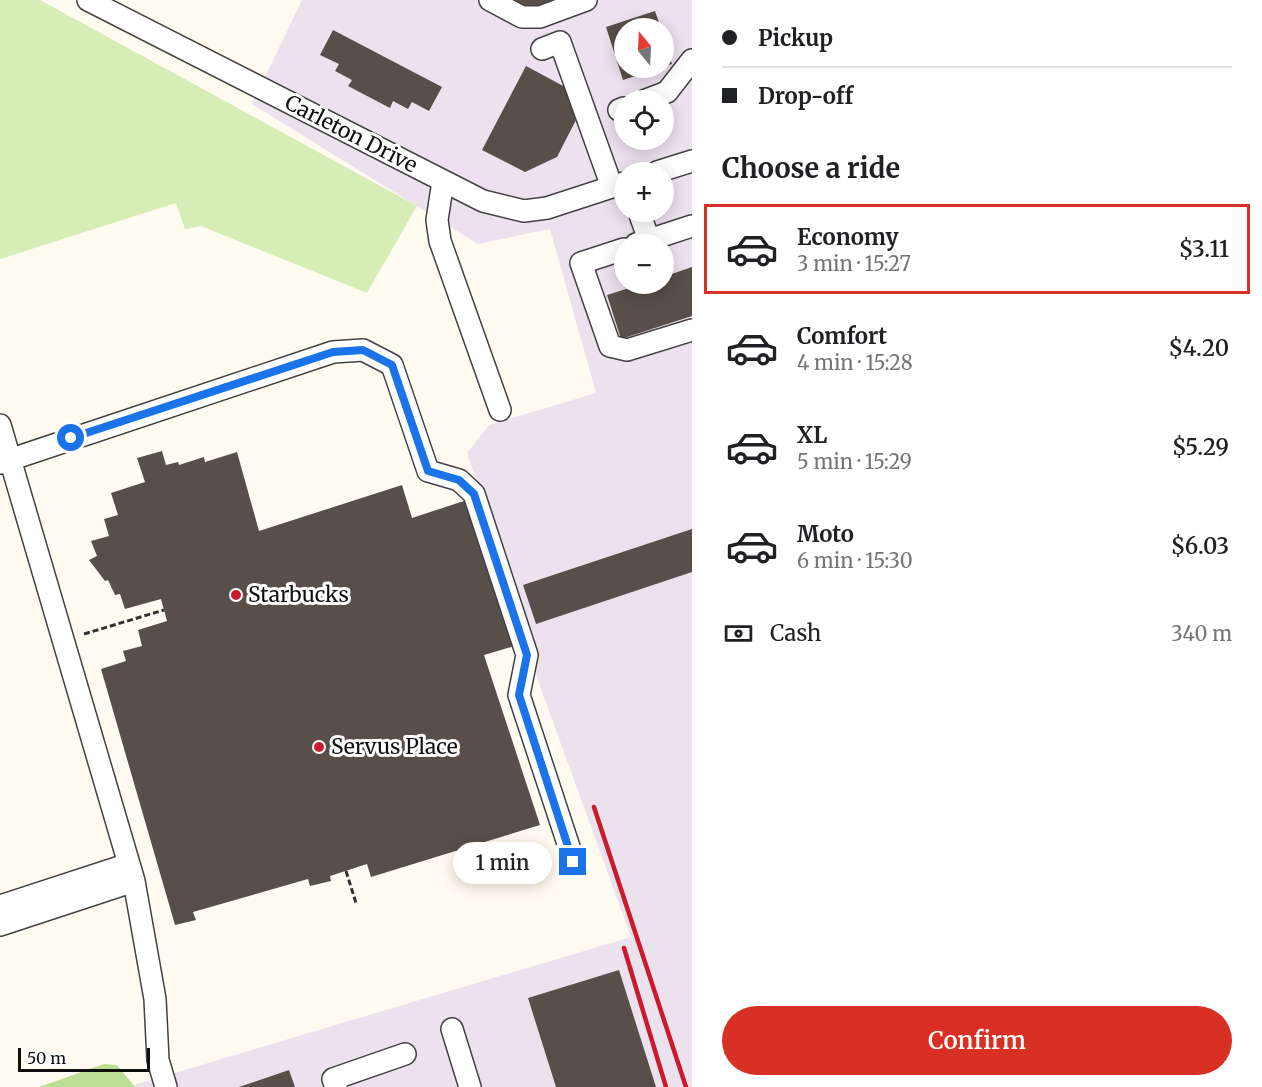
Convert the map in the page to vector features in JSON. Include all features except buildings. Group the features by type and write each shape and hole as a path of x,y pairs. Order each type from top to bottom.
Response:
{"street":[{"name":"Carleton Drive","path":"88,0 483,201 524,211 547,208 614,186"},
{"path":"490,0 522,17 540,17 586,0"},
{"path":"542,49 560,42 614,175"},
{"path":"670,90 692,60"},
{"path":"674,167 692,161"},
{"path":"443,181 437,219 440,241 500,410"},
{"path":"667,234 692,226"},
{"path":"614,252 581,263 610,346 627,350 692,330"},
{"path":"4,459 333,352 363,350 392,365 428,471 459,480 474,494 527,655 519,695 573,862"},
{"path":"0,426 4,459 132,873 156,999 158,1060 166,1087"},
{"path":"0,906 132,873"},
{"path":"0,925 132,873"},
{"path":"452,1029 470,1087"},
{"path":"336,1087 333,1078 405,1054"}],"path":[{"path":"84,634 164,610"},
{"path":"346,871 356,903"}],"shaded area":[{"path":"302,0 692,0 692,1087 135,1087 134,1085 631,937 537,678 533,652 467,453 489,425 596,393 550,229 478,244 252,104"}],"green space":[{"path":"0,0 40,0 417,206 367,293 201,226 185,229 176,203 0,259"},
{"path":"104,1064 117,1065 135,1087 39,1087"}],"railway":[{"path":"594,807 686,1087"},
{"path":"624,948 666,1087"}],"place":[{"name":"Starbucks","path":"236,595"},
{"name":"Servus Place","path":"319,747"}],"route":[{"path":"71,438 333,352 363,350 392,365 428,471 459,480 474,494 527,655 519,695 573,862"}]}
